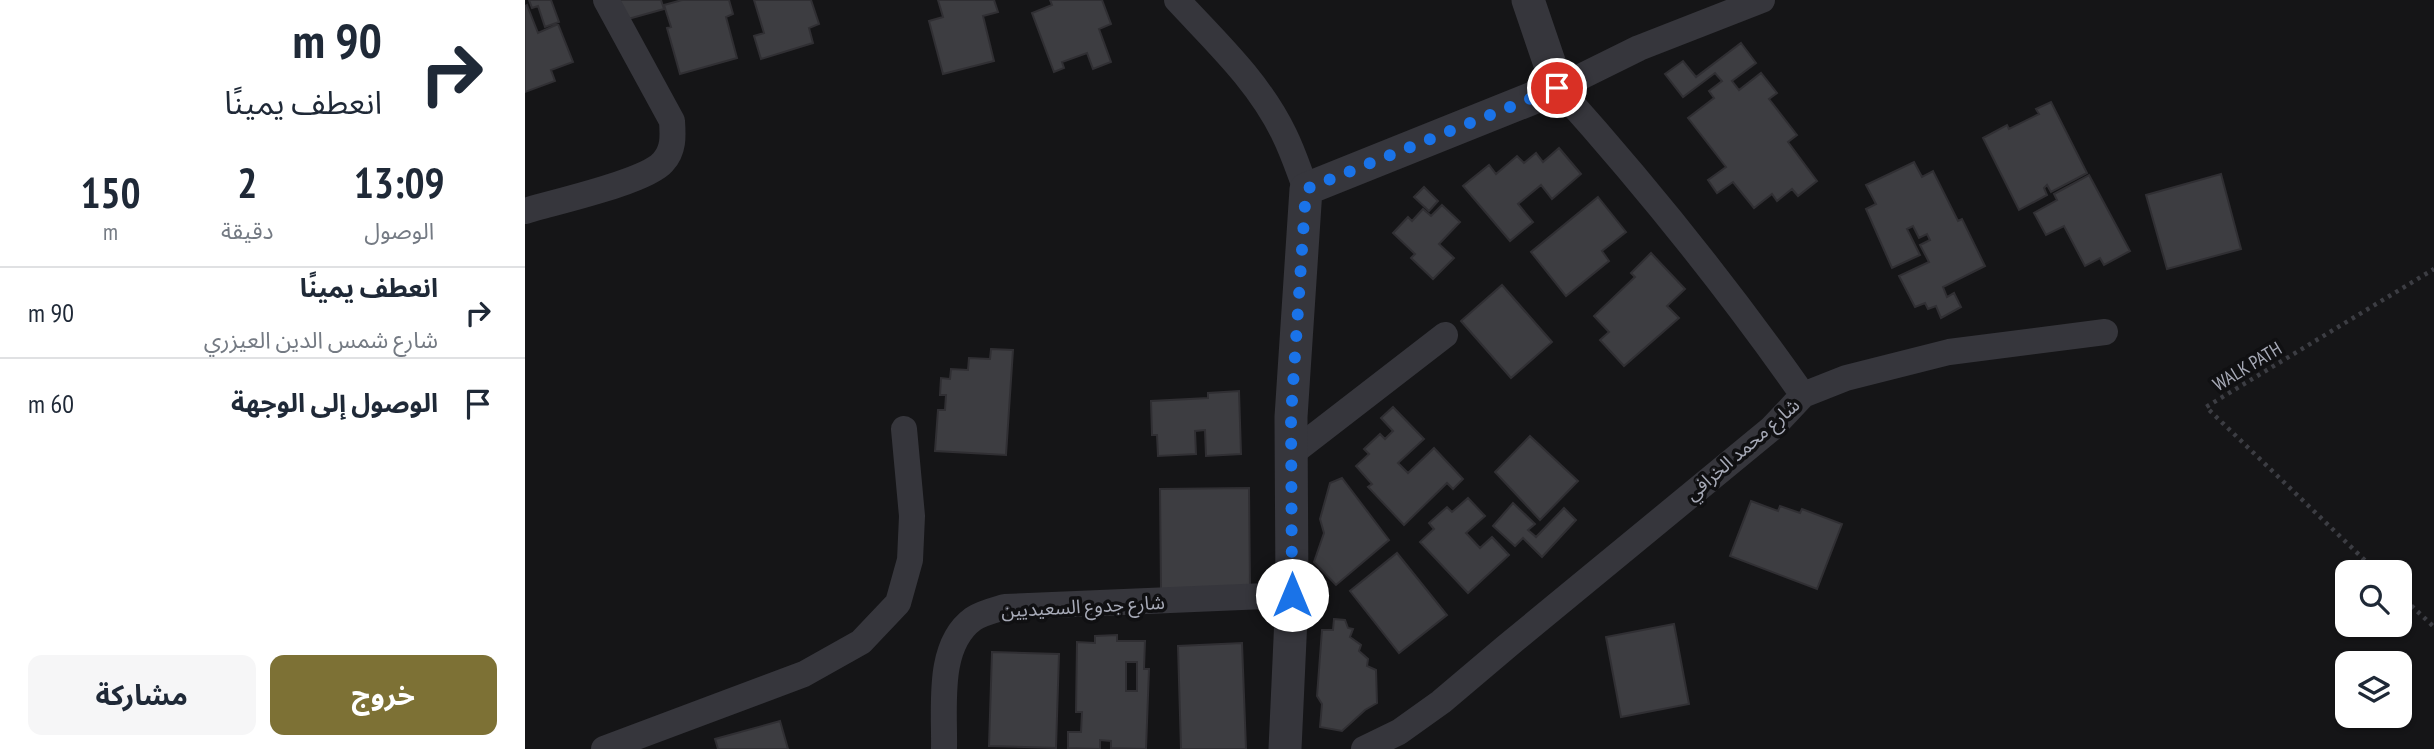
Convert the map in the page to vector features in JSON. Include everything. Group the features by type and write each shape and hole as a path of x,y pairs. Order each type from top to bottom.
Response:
{"street":[{"path":"525,211 636,178 663,162 671,149 674,137 671,121 606,0"},
{"path":"1177,0 1245,72 1284,134 1306,189 1291,416 1292,595 1285,749"},
{"name":"شارع محمد الخرافي","path":"1364,749 1399,732 1441,702 1772,428 1803,395 1742,311 1606,142 1557,88 1528,0"},
{"path":"1306,189 1557,88 1639,48 1762,0"},
{"path":"1803,395 1846,378 1949,352 2105,332"},
{"path":"1291,454 1445,335"},
{"path":"604,749 804,674 860,642 898,603 909,560 912,516 904,429"},
{"name":"شارع جدوع السعيديين","path":"944,749 946,662 956,635 975,617 1005,607 1292,595"}],"path":[{"name":"WALK PATH","path":"2365,560 2206,407 2434,269"},
{"path":"2412,606 2434,627"}],"building":[{"path":"529,0 551,0 559,22 545,27 538,6 532,8"},
{"path":"615,0 661,0 664,9 621,21"},
{"path":"682,0 729,0 733,14 726,17 737,58 680,74 667,28 671,27 664,5"},
{"path":"754,0 811,0 819,24 809,28 813,43 761,59 754,36 764,33"},
{"path":"938,0 994,0 998,12 983,16 994,61 943,74 929,21 943,17"},
{"path":"1050,0 1102,0 1111,24 1099,29 1111,62 1093,69 1087,53 1062,62 1064,68 1054,72 1032,13 1052,5"},
{"path":"527,5 538,33 558,24 573,62 551,70 555,81 525,92 525,6"},
{"path":"1741,43 1756,63 1732,81 1739,90 1761,73 1777,93 1769,99 1797,135 1788,142 1817,181 1798,196 1792,189 1777,201 1772,194 1754,208 1733,182 1717,193 1708,180 1726,167 1688,118 1714,98 1709,91 1722,81 1715,73 1683,97 1665,74 1683,61 1696,77"},
{"path":"2051,102 2087,173 2051,192 2047,185 2044,188 2047,195 2019,210 1983,138 2007,125 2009,129 2039,114 2036,109"},
{"path":"1559,148 1581,174 1552,199 1541,185 1518,204 1533,222 1510,241 1463,186 1489,165 1496,174 1517,156 1524,163 1536,153 1543,162"},
{"path":"1914,162 1922,177 1933,171 1958,221 1962,219 1985,266 1943,287 1947,297 1954,293 1961,307 1941,318 1936,306 1928,309 1925,303 1915,307 1899,276 1929,262 1920,245 1930,240 1927,234 1919,238 1913,226 1907,229 1920,255 1892,268 1866,209 1876,204 1866,185"},
{"path":"2221,174 2241,249 2167,269 2146,195"},
{"path":"2089,175 2130,251 2104,265 2100,258 2085,266 2064,226 2046,235 2034,213 2057,200 2054,194"},
{"path":"1424,187 1438,201 1429,211 1414,197"},
{"path":"1598,197 1626,232 1602,251 1609,261 1566,296 1531,252"},
{"path":"1442,205 1460,222 1439,244 1454,258 1433,279 1411,258 1415,254 1393,233 1408,217 1412,221 1423,209 1431,216"},
{"path":"1651,253 1685,289 1667,306 1679,318 1624,366 1600,340 1609,332 1594,316 1635,277 1631,273"},
{"path":"1502,285 1552,342 1511,378 1461,321"},
{"path":"991,349 1013,350 1006,455 935,451 938,410 945,410 946,395 940,395 941,378 950,379 951,369 968,370 969,358 990,359"},
{"path":"1239,391 1241,454 1206,456 1205,430 1195,431 1196,454 1158,456 1157,435 1152,435 1151,401 1208,398 1208,393"},
{"path":"1393,407 1424,439 1398,463 1408,473 1434,448 1463,479 1453,489 1447,483 1404,525 1368,487 1372,484 1356,466 1369,454 1364,449 1380,434 1385,439 1393,431 1381,418"},
{"path":"1530,436 1578,481 1540,520 1495,472"},
{"path":"1342,478 1389,540 1336,585 1314,562 1324,533 1320,519 1330,483"},
{"path":"1249,488 1250,589 1161,590 1160,489"},
{"path":"1468,498 1485,516 1466,533 1480,548 1492,537 1509,555 1468,593 1420,542 1434,529 1429,523 1447,507 1452,512"},
{"path":"1751,501 1778,511 1780,506 1800,513 1802,509 1842,524 1817,589 1730,556"},
{"path":"1513,503 1535,524 1528,530 1536,537 1564,508 1576,520 1542,557 1523,538 1515,546 1493,526"},
{"path":"1397,553 1447,615 1399,653 1350,591"},
{"path":"1334,619 1345,620 1348,628 1353,629 1350,637 1361,645 1359,651 1368,659 1367,666 1376,670 1377,703 1342,731 1320,727 1322,704 1317,696 1322,630 1333,630"},
{"path":"1674,624 1689,704 1621,717 1606,637"},
{"path":"1117,635 1117,641 1145,641 1144,669 1149,669 1146,749 1111,748 1111,741 1100,740 1100,749 1068,748 1068,732 1081,732 1082,712 1076,712 1077,642 1095,643 1095,636","holes":["1126,662 1137,662 1137,691 1126,691"]},
{"path":"1242,643 1246,749 1181,749 1178,646"},
{"path":"992,652 1059,654 1056,748 989,746"},
{"path":"780,721 788,749 718,749 715,739"}],"route":[{"path":"1292,595 1291,416 1306,189 1557,88"}]}
